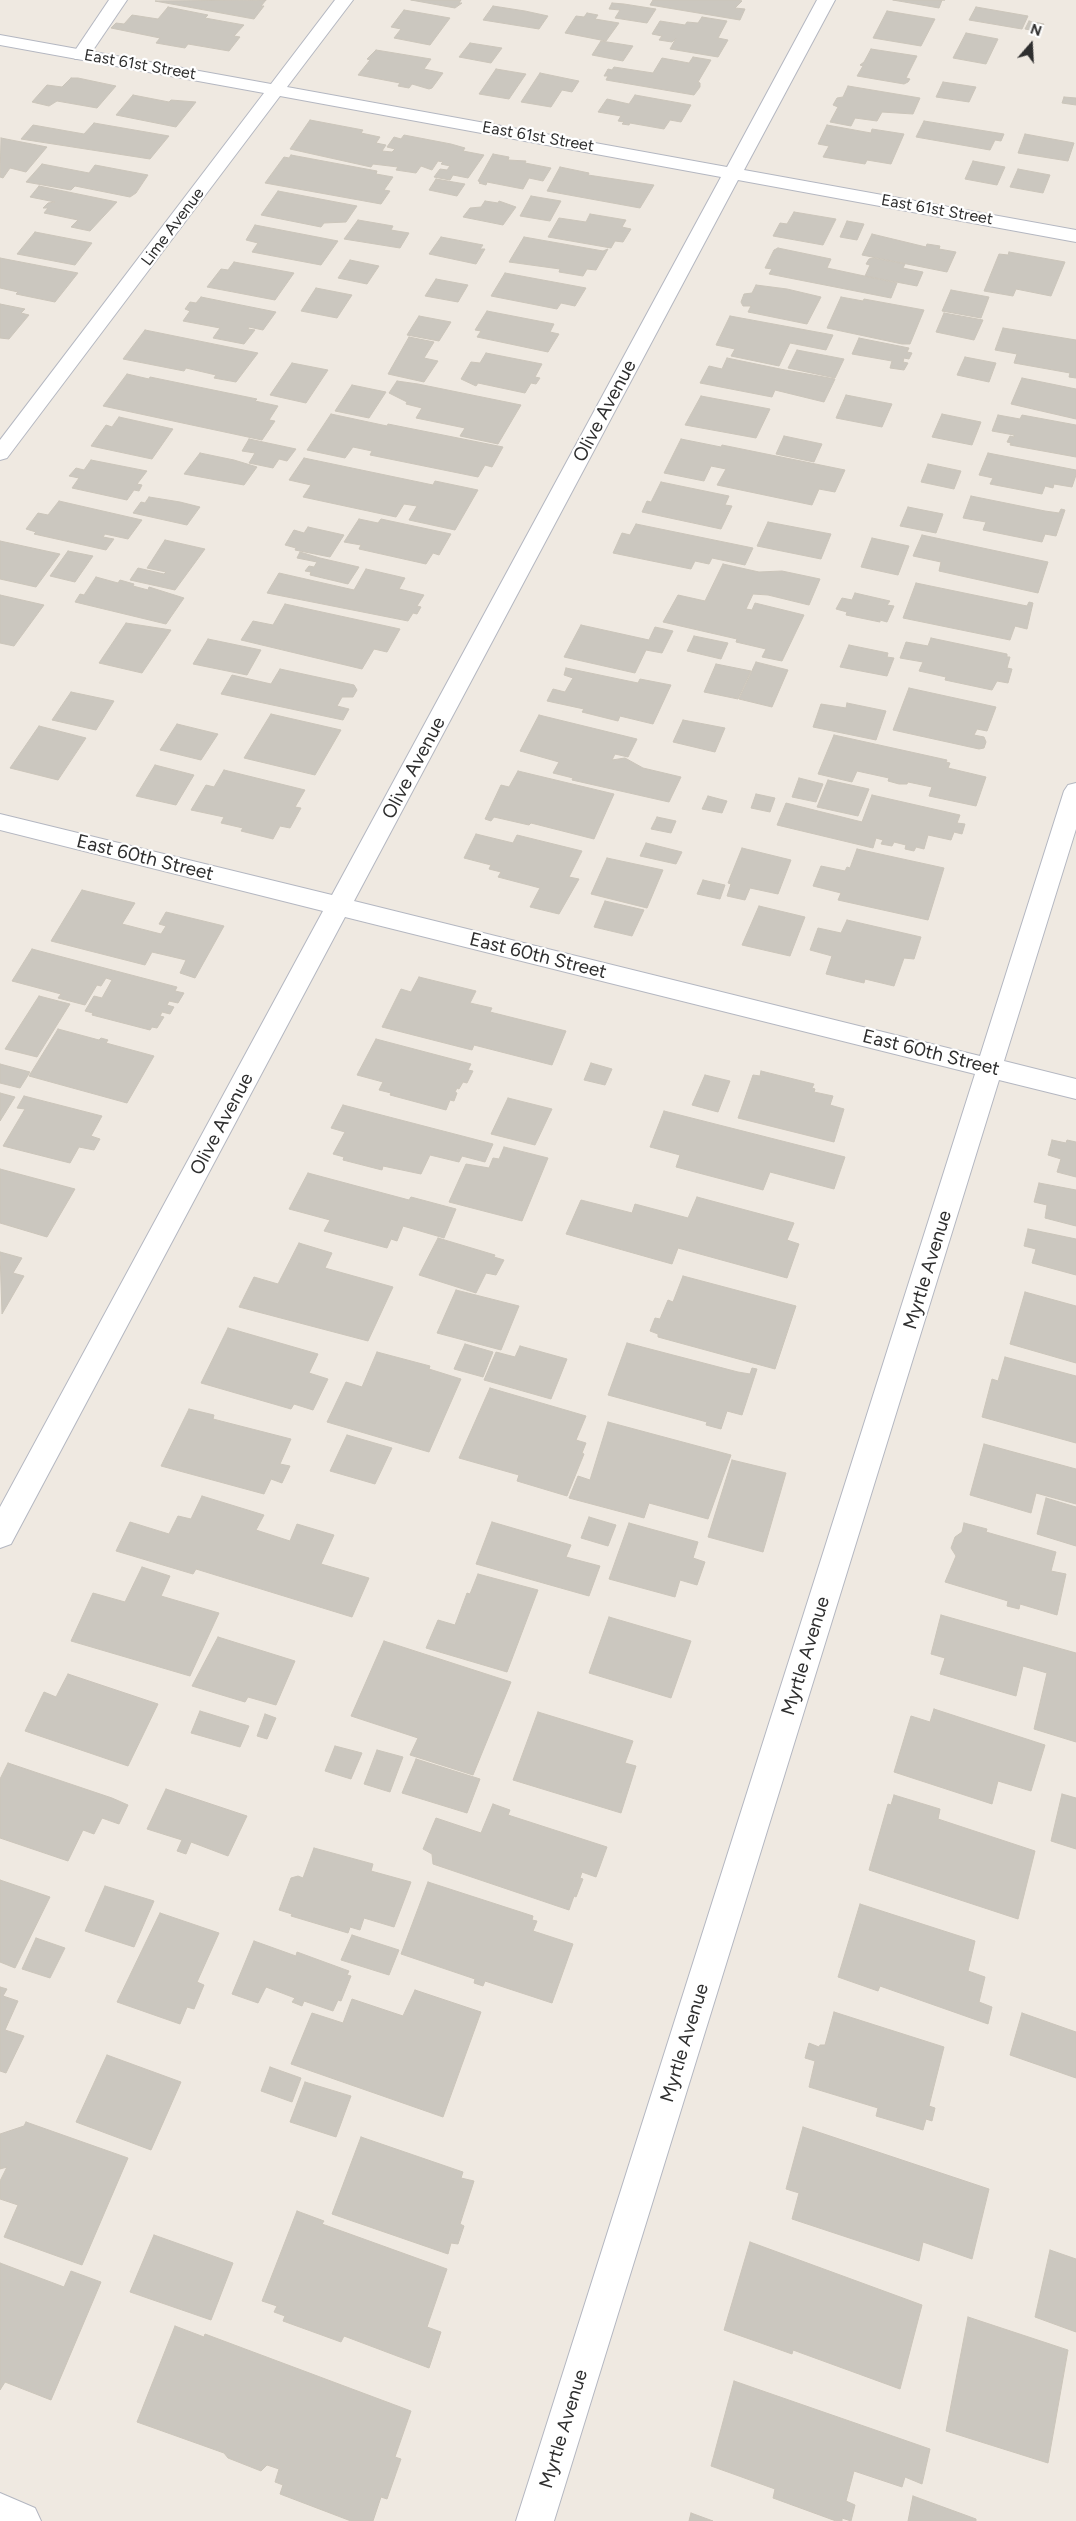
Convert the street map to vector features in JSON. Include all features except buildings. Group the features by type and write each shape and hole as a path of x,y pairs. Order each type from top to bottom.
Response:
{"street":[{"path":"81,55 118,0"},
{"name":"Lime Avenue","path":"0,454 278,90 344,0"},
{"name":"Olive Avenue","path":"0,1535 826,0"},
{"name":"East 61st Street","path":"0,40 1076,236"},
{"name":"Myrtle Avenue","path":"535,2521 991,1068 1076,791"},
{"name":"East 60th Street","path":"0,822 1076,1089"},
{"path":"0,2512 22,2521"}]}
